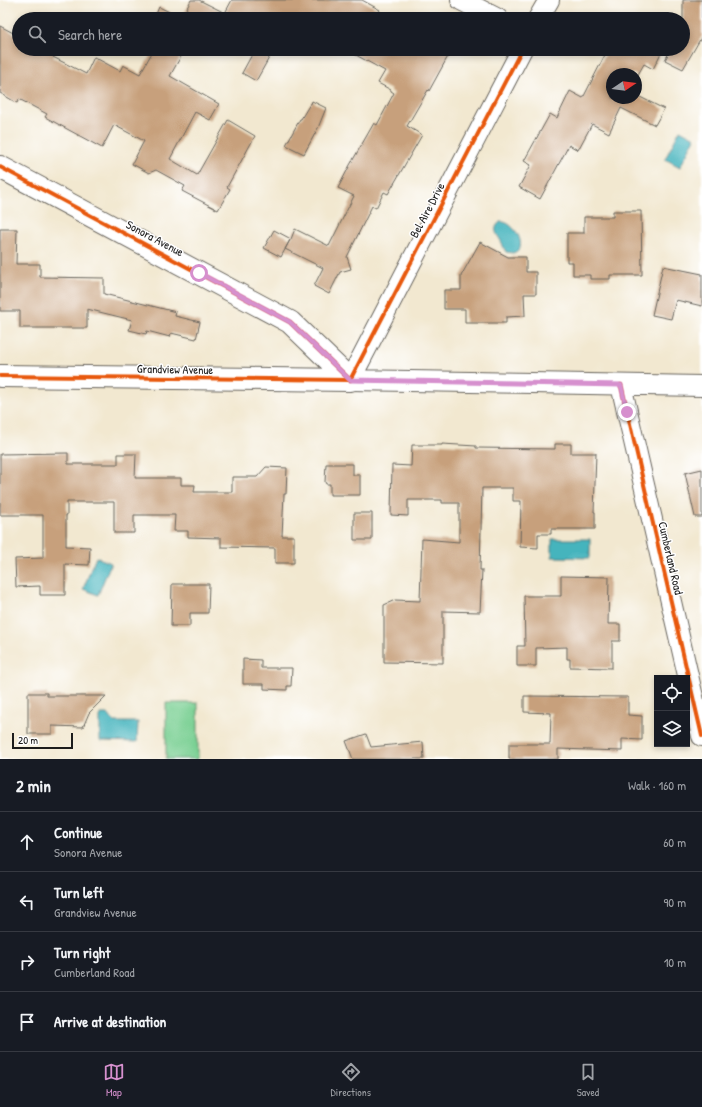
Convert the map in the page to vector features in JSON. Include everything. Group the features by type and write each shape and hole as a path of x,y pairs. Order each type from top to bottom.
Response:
{"street":[{"path":"461,0 484,12"},
{"path":"542,12 549,0"},
{"name":"Bel Aire Drive","path":"350,380 518,56"},
{"name":"Sonora Avenue","path":"0,167 290,322 350,380"},
{"name":"Grandview Avenue","path":"0,376 702,386"},
{"name":"Cumberland Road","path":"621,385 702,736"}],"green space":[{"path":"166,703 198,703 198,759 166,759"}],"water":[{"path":"680,130 695,138 680,167 665,159"},
{"path":"500,222 504,222 512,226 518,234 520,239 520,247 513,253 506,252 497,235 496,228"},
{"path":"552,539 590,539 590,558 552,557"},
{"path":"96,557 111,563 98,595 83,589"},
{"path":"100,714 108,714 114,722 138,722 137,742 100,741"}],"building":[{"path":"191,0 199,0 223,12 185,12"},
{"path":"232,0 362,0 380,10 379,12 226,12"},
{"path":"683,0 702,0 702,36 683,69 665,60 667,56 690,56 690,12 683,12"},
{"path":"159,7 169,12 157,12"},
{"path":"0,26 12,32 12,56 54,56 86,74 94,57 120,71 123,65 140,74 150,56 181,56 170,76 219,104 210,120 195,112 170,159 197,175 228,120 255,136 227,187 230,189 218,210 182,191 185,186 156,170 149,173 132,164 144,141 114,125 102,148 45,117 47,114 19,99 17,103 0,93"},
{"path":"251,56 270,56 256,81 242,73"},
{"path":"358,56 448,56 429,91 428,90 407,126 422,135 388,194 384,192 376,208 372,206 347,257 351,269 340,272 329,294 314,286 323,268 285,249 281,257 264,248 274,230 291,239 295,229 329,246 354,196 338,188 374,123 377,125 394,93 378,83 385,71"},
{"path":"604,56 660,56 653,69 644,64 642,68 606,68 606,104 642,104 642,98 664,109 655,125 621,108 609,133 592,124 578,150 569,145 540,199 519,187 531,165 524,161 550,114 557,118 570,91 583,98"},
{"path":"312,101 326,108 318,128 304,154 286,145"},
{"path":"613,211 641,211 642,275 610,275 610,279 590,279 590,275 573,275 573,262 567,262 567,233 584,233 584,217 613,217"},
{"path":"0,229 17,229 16,264 40,264 40,277 104,278 104,294 176,312 175,316 200,322 196,339 171,333 170,337 147,331 146,334 129,330 132,320 87,309 87,328 20,328 20,311 0,311"},
{"path":"480,242 508,257 526,257 526,272 536,272 536,294 524,294 525,316 506,317 506,323 465,323 465,309 444,309 444,290 461,290 461,276"},
{"path":"663,266 702,274 702,306 676,300 671,319 652,315"},
{"path":"442,444 476,446 476,448 555,449 555,444 571,444 571,453 596,453 594,512 595,529 551,529 551,534 538,534 538,548 520,547 521,501 513,501 513,488 482,488 480,570 482,570 480,612 443,611 443,663 384,662 384,605 395,600 420,601 422,539 459,542 459,503 442,503 442,500 408,500 408,516 391,515 392,465 411,466 412,445"},
{"path":"68,453 68,464 118,464 118,454 136,454 135,478 181,478 181,485 195,485 194,492 232,492 232,477 257,477 266,467 287,468 282,536 294,536 294,563 275,563 275,548 221,547 221,538 188,537 188,531 174,531 175,515 134,515 134,533 114,533 114,502 67,502 66,546 90,547 89,565 65,564 65,595 40,595 40,586 16,587 15,559 43,558 43,515 0,515 0,454"},
{"path":"326,464 353,464 353,475 360,475 360,495 330,495 330,484 326,484 325,482"},
{"path":"702,469 702,517 695,517 685,473"},
{"path":"354,513 372,513 372,540 354,540"},
{"path":"561,576 609,577 608,624 620,624 620,641 612,641 612,668 570,667 570,659 567,659 567,647 536,648 536,666 517,666 517,646 525,646 524,596 561,596"},
{"path":"172,584 209,584 208,613 190,613 190,626 171,626"},
{"path":"243,659 261,660 261,668 292,668 291,686 287,686 287,690 264,689 264,684 243,684"},
{"path":"28,693 47,693 47,696 106,696 89,713 83,727 52,726 52,734 28,734"},
{"path":"524,696 628,697 628,715 642,716 642,740 622,739 622,751 558,749 558,759 509,759 509,744 550,744 551,713 524,712"},
{"path":"366,734 371,747 423,742 424,759 353,759 346,741"}],"cycle path":[{"path":"350,380 518,56"},
{"path":"0,167 290,322 350,380"},
{"path":"0,376 350,380"},
{"path":"621,385 702,736"}],"route":[{"path":"199,273 290,322 350,380 621,385 627,412"}]}
